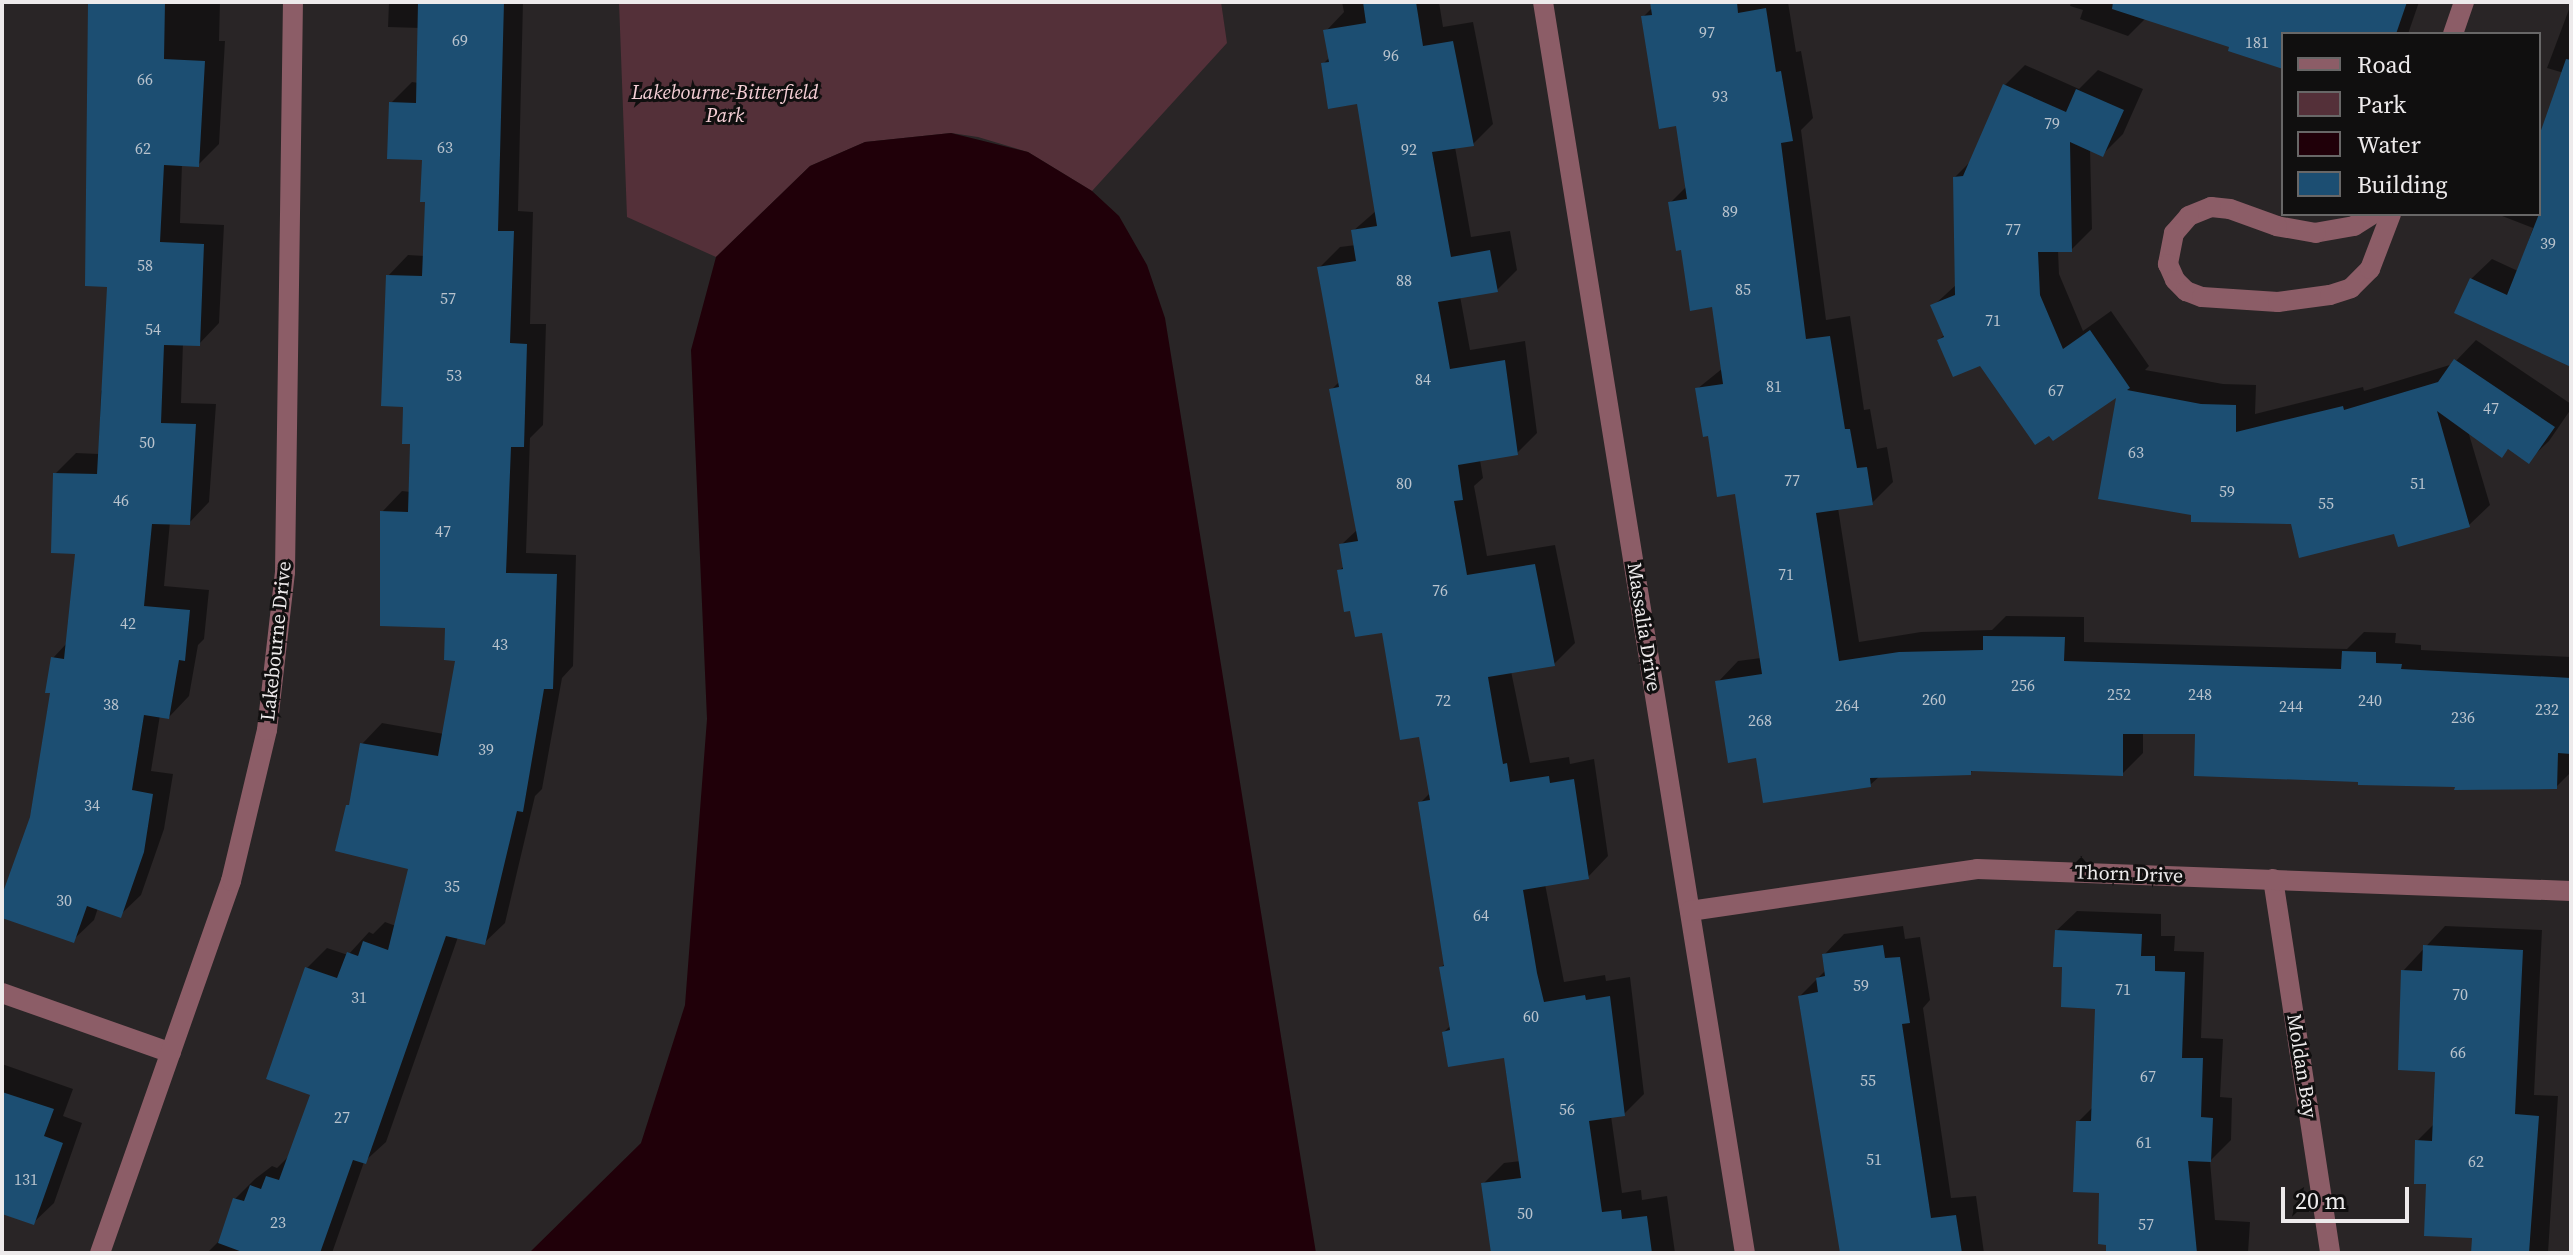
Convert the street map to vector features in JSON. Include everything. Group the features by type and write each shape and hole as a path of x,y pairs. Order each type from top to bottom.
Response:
{"street":[{"name":"Lakebourne Drive","path":"100,1253 231,881 267,730 285,572 293,2"},
{"name":"Massalia Drive","path":"1543,2 1745,1253"},
{"path":"2454,32 2464,2"},
{"path":"2370,216 2354,226 2316,233 2277,226 2230,209 2211,207 2189,216 2174,233 2168,264 2186,291 2202,297 2278,302 2330,295 2351,288 2370,269 2390,216"},
{"name":"Thorn Drive","path":"1690,911 1977,869 2571,891"},
{"name":"Moldan Bay","path":"2273,879 2330,1253"},
{"path":"2,993 171,1053"}],"green space":[{"name":"Lakebourne-Bitterfield Park","path":"619,2 1221,2 1227,43 1092,191 1028,152 978,137 951,133 865,142 810,166 716,257 627,217"}],"water":[{"path":"951,133 1028,152 1092,191 1119,216 1147,265 1165,318 1316,1253 529,1253 641,1143 685,1005 707,719 691,350 716,257 810,166 865,142"}],"building":[{"path":"88,2 165,2 164,59 205,61 199,167 164,165 160,242 204,244 200,346 164,345 161,423 196,424 190,525 152,524 144,606 190,610 185,661 179,660 169,719 144,715 132,790 153,794 144,852 121,918 87,906 74,943 2,918 2,895 30,817 50,693 45,693 51,657 64,659 75,554 51,553 53,473 97,474 107,287 85,286"},
{"path":"418,2 504,2 498,231 514,231 510,343 527,344 524,447 511,447 506,573 557,574 553,689 544,689 523,812 517,811 485,945 446,936 366,1164 353,1160 320,1253 245,1253 218,1243 233,1198 244,1201 250,1185 261,1189 266,1176 279,1180 310,1095 266,1079 305,967 337,978 347,952 358,956 363,941 388,950 408,869 335,851 346,805 349,805 360,743 438,756 455,661 444,660 445,628 380,626 380,511 408,512 410,444 402,444 403,407 381,406 386,275 422,276 425,202 420,202 422,160 387,159 389,102 416,103"},
{"path":"1363,2 1416,2 1423,46 1453,41 1474,146 1432,152 1451,257 1490,250 1498,292 1438,302 1450,369 1505,360 1518,455 1458,465 1463,500 1454,501 1467,575 1535,564 1555,666 1488,677 1503,764 1507,763 1510,782 1549,776 1550,783 1574,779 1589,879 1523,890 1537,973 1544,1002 1585,995 1586,1000 1610,996 1625,1116 1589,1121 1602,1212 1621,1210 1622,1219 1647,1216 1652,1253 1491,1253 1481,1183 1521,1178 1504,1058 1448,1067 1442,1032 1450,1030 1439,967 1444,966 1418,802 1430,800 1419,737 1400,740 1382,633 1355,637 1350,611 1344,612 1337,570 1343,569 1339,544 1358,541 1329,389 1339,387 1317,267 1356,261 1351,230 1377,226 1357,104 1328,109 1321,63 1329,62 1323,30 1366,23"},
{"path":"1650,2 1737,2 1738,13 1766,8 1776,72 1781,71 1793,141 1781,143 1806,339 1830,336 1845,429 1850,429 1857,468 1867,467 1873,505 1816,513 1839,661 1899,652 1983,650 1983,636 2065,637 2064,661 2341,669 2342,651 2376,652 2376,663 2402,664 2401,669 2571,678 2571,754 2558,753 2557,789 2454,790 2455,787 2194,776 2195,734 2123,734 2123,776 1971,771 1971,775 1870,778 1871,787 1763,803 1756,758 1728,763 1715,681 1762,674 1735,494 1717,497 1708,436 1703,437 1695,388 1723,384 1712,307 1690,311 1681,250 1676,251 1668,202 1687,199 1676,126 1659,129 1641,16 1652,15"},
{"path":"2113,2 2407,2 2397,32 2281,32 2281,68 2228,51 2229,47 2112,9"},
{"path":"2566,59 2571,60 2571,367 2454,313 2470,278 2507,295 2538,216 2541,216 2541,130"},
{"path":"2003,84 2066,112 2076,89 2124,110 2103,157 2070,142 2072,252 2038,252 2040,295 2063,349 2090,330 2130,388 2127,390 2201,404 2236,405 2236,432 2343,406 2344,410 2438,382 2454,359 2555,427 2529,464 2508,449 2502,458 2437,411 2470,527 2398,547 2394,534 2299,558 2291,524 2191,522 2191,515 2098,499 2116,398 2053,441 2049,436 2035,445 1980,366 1953,377 1937,340 1944,337 1930,305 1955,295 1953,177 1963,176"},
{"path":"2055,930 2142,934 2141,956 2155,956 2155,971 2185,972 2182,1058 2203,1058 2201,1117 2213,1118 2211,1162 2188,1161 2197,1253 2106,1253 2106,1245 2098,1244 2099,1193 2073,1192 2076,1121 2091,1121 2095,1009 2061,1007 2062,967 2053,967"},
{"path":"1883,945 1885,958 1900,957 1910,1023 1902,1024 1931,1218 1956,1215 1962,1253 1840,1253 1798,996 1818,992 1816,978 1825,976 1822,954"},
{"path":"2423,945 2523,950 2515,1114 2539,1116 2529,1253 2471,1253 2472,1238 2424,1236 2426,1184 2414,1184 2415,1140 2432,1141 2435,1072 2398,1070 2401,970 2422,971"},
{"path":"2,1092 54,1109 44,1136 63,1143 34,1225 2,1214"}]}
